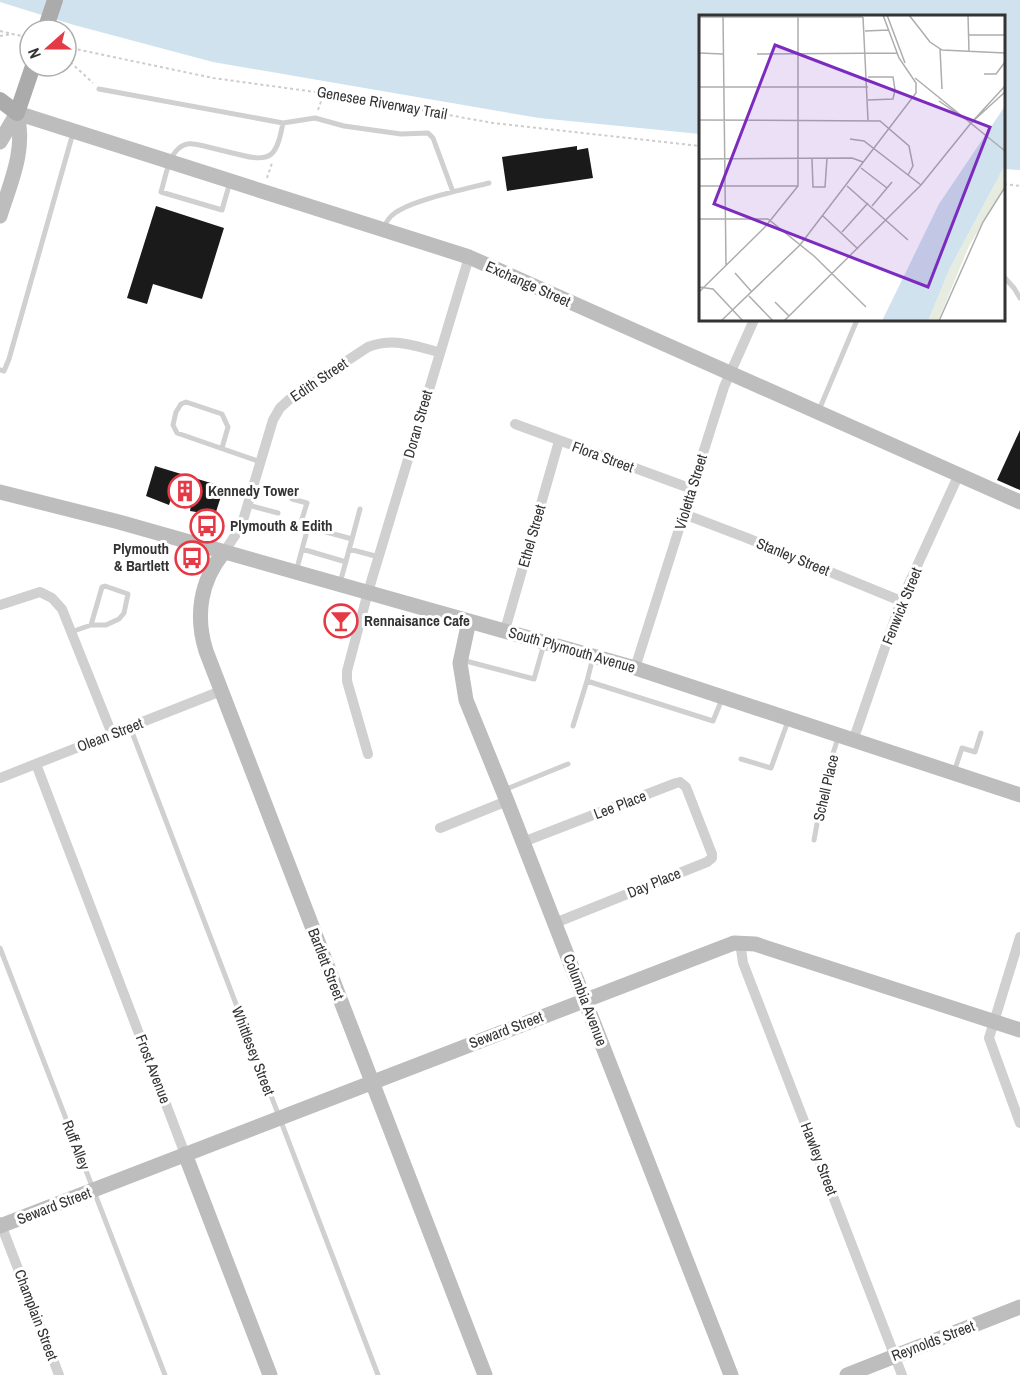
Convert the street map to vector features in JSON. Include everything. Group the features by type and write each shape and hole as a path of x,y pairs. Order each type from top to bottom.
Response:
{"main road":[{"path":"49,18 55,0"},
{"path":"17,113 29,78"},
{"path":"0,100 17,113"},
{"path":"0,115 17,113"}],"street":[{"name":"Exchange Street","path":"17,113 468,257 1020,502"},
{"path":"0,142 17,113"},
{"path":"0,216 21,141 17,113"},
{"name":"Doran Street","path":"368,754 346,676 378,556 468,257"},
{"name":"Violetta Street","path":"635,668 730,373 754,321"},
{"name":"Edith Street","path":"224,552 240,528 273,420 280,408 292,397 368,347 381,342 397,342 439,352"},
{"name":"Flora Street","path":"515,424 692,489"},
{"name":"Ethel Street","path":"505,630 559,441"},
{"name":"Fenwick Street","path":"846,739 902,601 959,474"},
{"name":"South Plymouth Avenue","path":"0,483 48,496 119,522"},
{"name":"South Plymouth Avenue","path":"0,492 119,522 635,668 1020,795"},
{"name":"Stanley Street","path":"684,514 902,601"},
{"name":"Bartlett Street","path":"224,552 207,580 199,615 202,639 485,1375"},
{"path":"0,605 40,592 52,598 62,609 112,734"},
{"name":"Columbia Avenue","path":"469,621 461,660 466,700 731,1375"},
{"name":"Olean Street","path":"0,778 221,691"},
{"name":"Frost Avenue","path":"36,764 270,1375"},
{"name":"Lee Place","path":"523,842 680,782 686,787 698,817"},
{"path":"440,828 505,796"},
{"name":"Day Place","path":"555,922 707,862 712,858 712,854 698,817"},
{"path":"1020,938 990,1032 990,1043 1020,1123"},
{"name":"Seward Street","path":"0,1225 94,1191 722,946 740,942 755,944 1020,1030"},
{"name":"Hawley Street","path":"740,942 743,963 902,1375"},
{"name":"Champlain Street","path":"0,1225 59,1375"},
{"name":"Reynolds Street","path":"847,1375 1020,1307"}],"lane":[{"path":"99,89 283,123 315,118 344,126 401,134 428,133 433,138 453,192"},
{"path":"230,182 222,210 161,192 176,151 189,143 258,159 271,155 279,140 283,123"},
{"path":"0,370 4,371 9,359 74,131"},
{"path":"383,230 390,217 398,211 453,192 489,183"},
{"path":"1005,279 1020,298"},
{"path":"818,412 857,321"},
{"path":"222,448 228,427 224,416 217,411 186,402 181,404 176,412 173,425 177,433 261,462"},
{"path":"292,499 307,503 302,519 308,527 328,535 352,539"},
{"path":"248,505 278,513"},
{"path":"339,584 360,509"},
{"path":"296,572 308,527"},
{"path":"302,549 323,553 346,562"},
{"path":"349,549 378,556"},
{"path":"71,632 91,625 106,625 119,619 124,613 128,594 102,587 91,625"},
{"path":"461,660 534,679 544,642"},
{"path":"573,726 593,656"},
{"path":"587,681 713,720 722,697"},
{"path":"741,759 771,768 789,720"},
{"name":"Whittlesey Street","path":"130,727 378,1375"},
{"path":"954,773 962,748 975,752 981,733"},
{"name":"Schell Place","path":"814,840 826,774 846,739"},
{"path":"505,796 568,764"},
{"name":"Ruff Alley","path":"0,948 165,1375"}],"path":[{"path":"0,31 18,35"},
{"path":"0,36 14,34"},
{"name":"Genesee Riverway Trail","path":"78,50 213,78 324,93 493,123 699,146"},
{"path":"78,69 99,89"},
{"path":"315,118 324,93"},
{"path":"267,178 272,162 271,155"},
{"path":"1005,184 1020,186"}],"water":[{"path":"0,0 1020,0 1020,170 1005,169 1005,15 699,15 699,134 539,118 213,62 78,26 78,18 51,18 0,2"}],"building":[{"path":"577,146 577,150 588,148 593,178 507,191 502,157"},
{"path":"156,206 224,228 202,299 153,284 147,304 127,298"},
{"path":"1020,430 1020,490 997,480"},
{"name":"Kennedy Tower","path":"155,466 224,487 215,515 190,511 191,505 171,499 169,505 146,496"}],"place":[{"name":"Kennedy Tower","path":"185,491"},
{"name":"Plymouth & Edith","path":"207,526"},
{"name":"Plymouth & Bartlett","path":"192,558"},
{"name":"Rennaisance Cafe","path":"341,621"}]}
